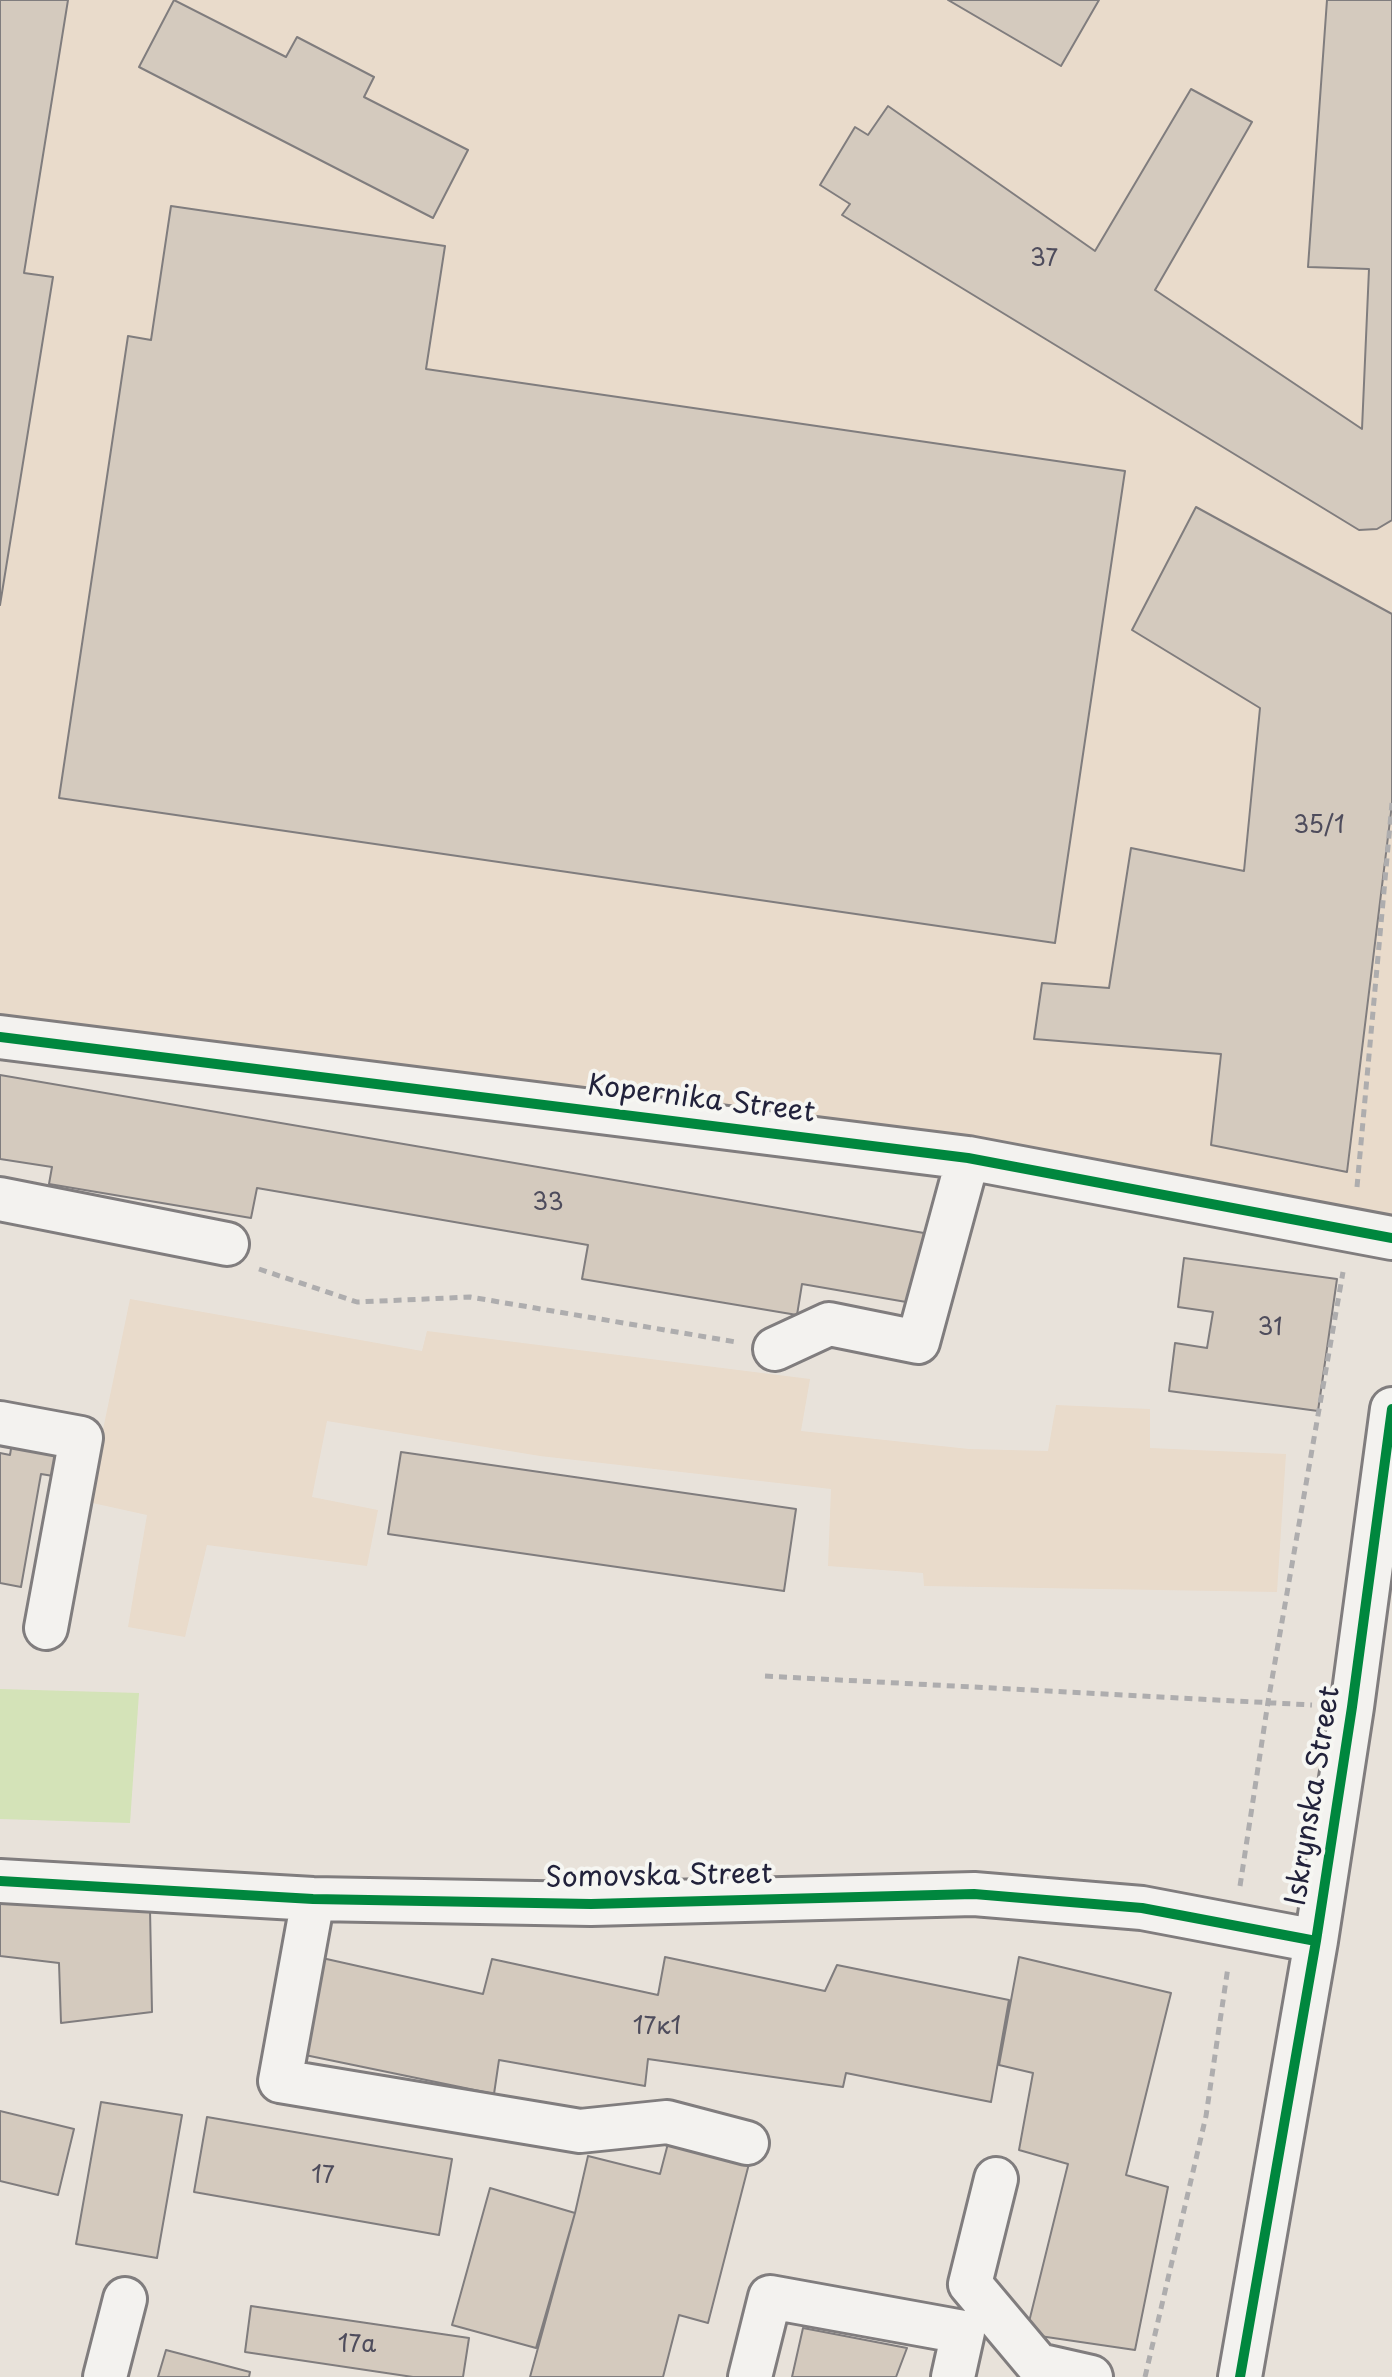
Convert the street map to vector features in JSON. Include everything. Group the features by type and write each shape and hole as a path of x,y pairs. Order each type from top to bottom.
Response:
{"street":[{"name":"Kopernika Street","path":"0,1037 968,1158 1392,1238"},
{"path":"775,1349 829,1324 918,1342 968,1158"},
{"path":"0,1199 227,1244"},
{"name":"Iskrynska Street","path":"1240,2377 1316,1941 1352,1707 1392,1409"},
{"path":"0,1423 81,1438 46,1628"},
{"name":"Somovska Street","path":"0,1881 313,1899 591,1904 974,1894 1142,1908 1316,1941"},
{"path":"313,1899 280,2081 580,2131 667,2122 747,2143"},
{"path":"996,2179 970,2284 1038,2365 1091,2377"},
{"path":"750,2377 770,2297 963,2332 953,2377"},
{"path":"105,2377 125,2299"}],"path":[{"path":"1145,2377 1206,2116 1268,1702 1356,1204 1392,803"},
{"path":"227,1244 257,1269 357,1302 470,1297 775,1349"},
{"path":"765,1676 1352,1707"}],"shaded area":[{"path":"0,0 1392,0 1392,1238 0,1037"},
{"path":"130,1299 422,1351 427,1331 810,1379 801,1431 969,1449 1048,1451 1056,1405 1150,1409 1150,1448 1286,1454 1277,1592 924,1586 923,1573 828,1566 831,1489 540,1456 327,1421 312,1497 378,1510 367,1566 207,1545 185,1637 128,1627 147,1515 88,1502"}],"green space":[{"path":"0,1689 139,1693 130,1823 0,1819"}],"building":[{"path":"0,0 68,0 24,273 53,277 0,605"},
{"path":"174,0 286,57 297,37 374,77 364,97 468,150 433,218 139,67"},
{"path":"948,0 1099,0 1061,66"},
{"path":"1327,0 1392,0 1392,520 1377,529 1359,530 842,215 850,204 820,185 855,127 868,135 888,106 1095,251 1191,89 1252,122 1155,290 1362,429 1369,269 1308,267"},
{"path":"171,206 445,246 426,369 1125,471 1055,943 59,798 128,336 151,340"},
{"path":"1196,507 1392,614 1392,804 1347,1172 1211,1145 1221,1054 1034,1039 1042,983 1109,988 1131,848 1244,871 1260,708 1132,630"},
{"path":"0,1075 924,1233 912,1303 802,1284 797,1315 582,1279 588,1245 257,1188 251,1218 49,1184 52,1167 0,1159"},
{"path":"1184,1258 1337,1279 1318,1411 1169,1391 1175,1343 1207,1348 1213,1312 1178,1307"},
{"path":"14,1430 72,1440 65,1478 41,1474 21,1587 0,1583 0,1453 10,1455"},
{"path":"401,1452 796,1509 784,1591 388,1534"},
{"path":"0,1899 150,1909 152,2012 61,2023 59,1963 0,1956"},
{"path":"665,1957 825,1991 837,1965 1009,2000 991,2102 846,2073 843,2087 648,2059 645,2086 499,2060 494,2094 305,2055 322,1958 483,1994 492,1959 658,1995"},
{"path":"1019,1957 1171,1993 1126,2175 1168,2187 1135,2350 1026,2334 1068,2164 1019,2150 1033,2073 999,2065"},
{"path":"101,2102 182,2115 157,2258 76,2244"},
{"path":"0,2111 74,2129 58,2195 0,2181"},
{"path":"207,2117 452,2159 439,2235 194,2192"},
{"path":"671,2132 752,2152 708,2323 679,2315 663,2377 530,2377 588,2156 660,2174"},
{"path":"490,2188 575,2213 536,2348 452,2325"},
{"path":"251,2306 469,2338 463,2377 413,2377 245,2352"},
{"path":"803,2328 907,2348 896,2377 792,2377"},
{"path":"166,2350 250,2372 249,2377 158,2377"}],"cycle path":[{"path":"0,1037 968,1158 1392,1238"},
{"path":"1240,2377 1316,1941 1352,1707 1392,1409"},
{"path":"0,1881 313,1899 591,1904 974,1894 1142,1908 1316,1941"}]}
